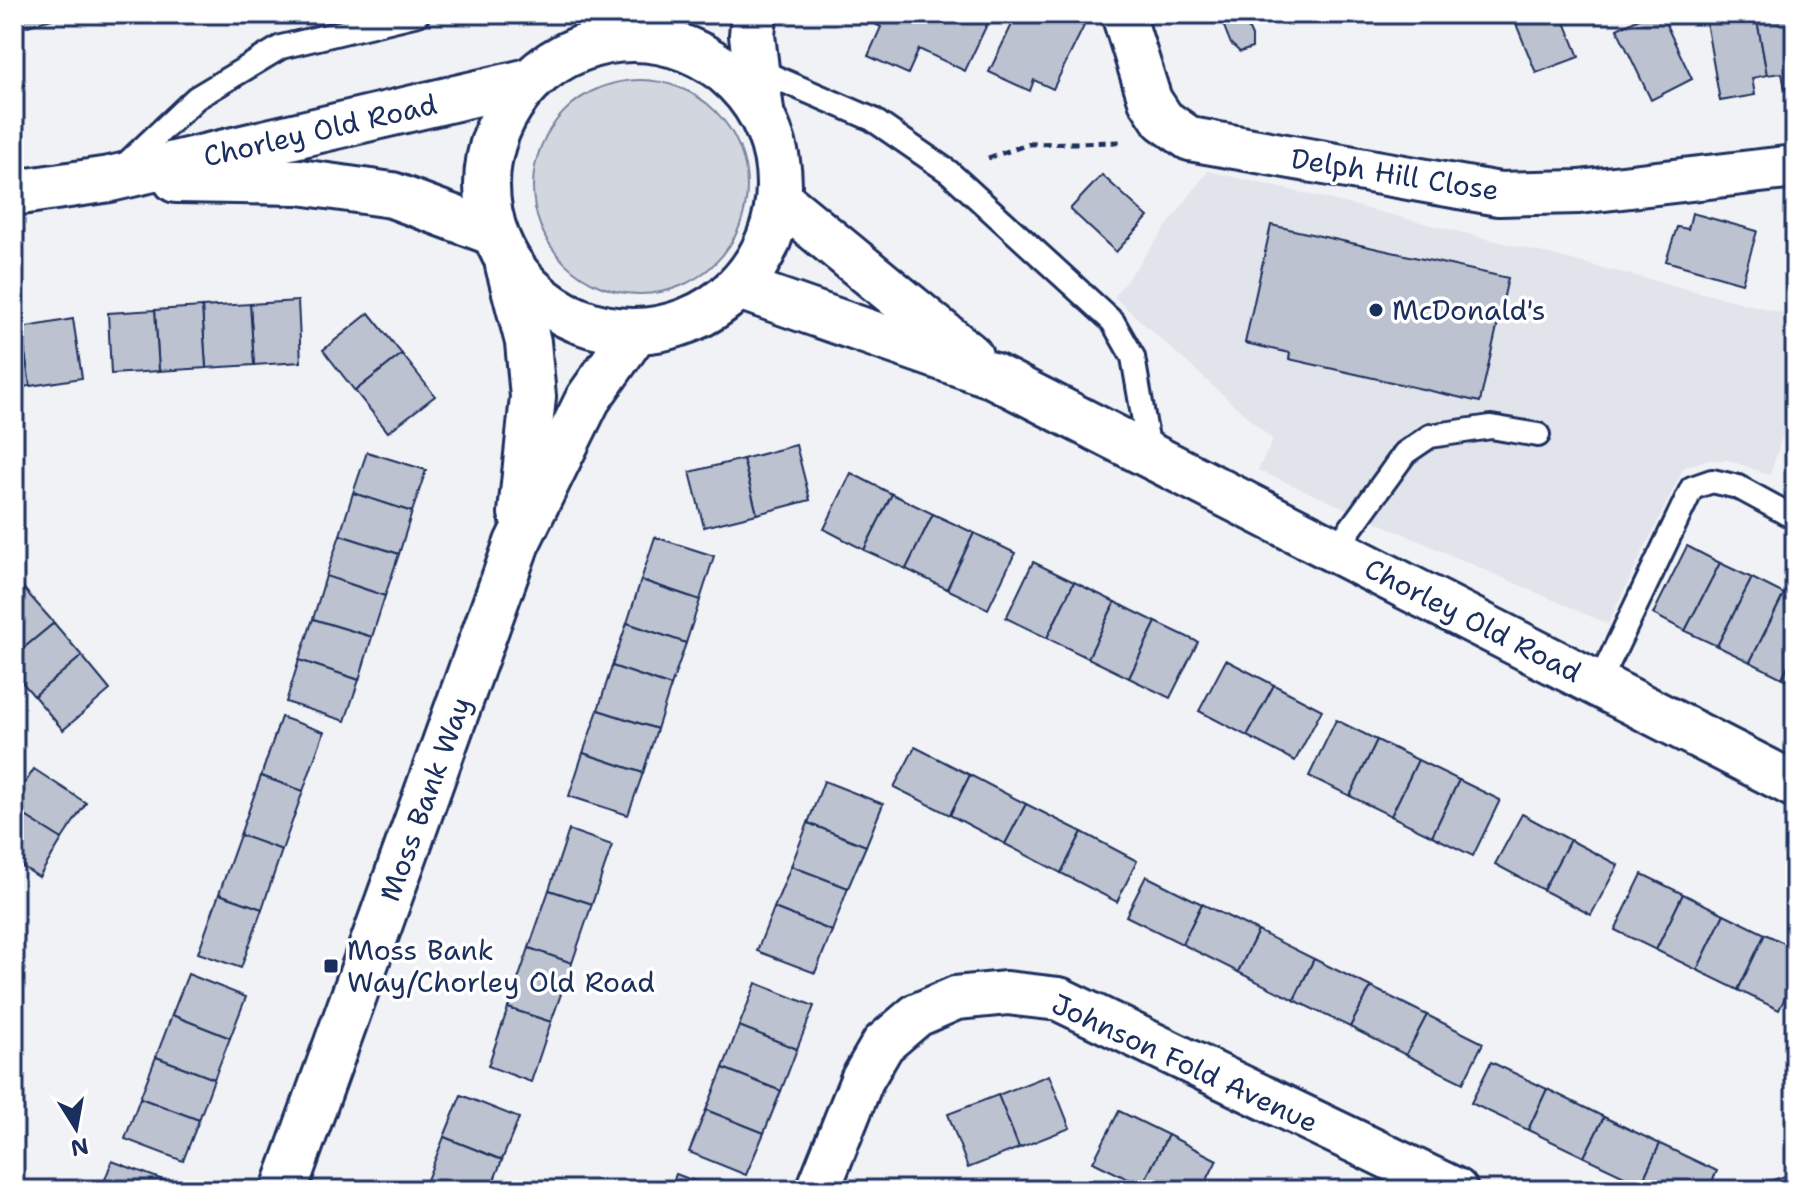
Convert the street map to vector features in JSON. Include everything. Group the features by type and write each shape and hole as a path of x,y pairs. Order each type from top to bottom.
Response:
{"main road":[{"path":"754,14 752,35 758,90"},
{"name":"Chorley Old Road","path":"593,31 620,39 660,40 698,53 758,90 777,154 780,200 767,246 739,287 709,311 674,326 636,331 598,327 562,313 530,290 500,246 486,193 490,152 504,113 529,81 593,31"},
{"name":"Chorley Old Road","path":"14,193 110,179 529,81"},
{"name":"Chorley Old Road","path":"110,179 299,182 392,195 500,246"},
{"name":"Chorley Old Road","path":"780,200 994,376"},
{"name":"Moss Bank Way","path":"500,246 528,342 533,397 517,543"},
{"name":"Chorley Old Road","path":"739,287 994,376 1795,785"},
{"name":"Moss Bank Way","path":"284,1190 517,543 588,399 636,331"}],"street":[{"path":"1123,14 1150,100 1163,120"},
{"name":"Delph Hill Close","path":"1163,120 1190,139 1499,194 1579,192 1795,167"},
{"name":"Johnson Fold Avenue","path":"818,1190 862,1080 883,1044 917,1015 956,998 1007,993 1059,999 1456,1190"}],"lane":[{"name":"Chorley Old Road","path":"110,179 196,98 281,47 418,14"},
{"name":"Chorley Old Road","path":"758,90 872,119 949,172 1113,322 1133,357 1150,456"},
{"path":"1335,550 1405,453 1430,436 1491,427 1538,435"},
{"path":"1598,685 1692,488 1712,481 1738,487 1795,518"}],"path":[{"path":"949,172 1029,144 1128,142 1163,120"}],"shaded area":[{"path":"640,80 681,88 716,111 739,146 747,187 739,228 716,263 681,286 640,294 599,286 564,263 541,228 533,187 541,146 564,111 599,88"},
{"path":"1208,171 1795,316 1795,396 1770,475 1728,460 1706,460 1684,467 1608,624 1258,470 1273,440 1114,297"}],"building":[{"path":"14,14 20,14 24,27 14,30"},
{"path":"20,14 69,14 24,27"},
{"path":"861,14 980,14 990,18 965,71 919,49 908,74 868,56 881,27"},
{"path":"1017,14 1060,14 1084,26 1053,89 1034,80 1030,91 989,72"},
{"path":"1219,14 1242,14 1252,36 1252,48 1240,52 1231,44"},
{"path":"1512,14 1571,14 1563,17 1579,57 1536,73"},
{"path":"1647,14 1661,14 1692,79 1651,100 1617,29"},
{"path":"1756,14 1767,75 1752,78 1755,95 1720,101 1705,16"},
{"path":"1756,14 1795,14 1795,87 1785,89 1782,73 1767,75"},
{"path":"1102,175 1148,217 1116,252 1070,209"},
{"path":"1692,213 1757,231 1742,283 1666,261 1677,227 1688,229"},
{"name":"McDonald's","path":"1271,225 1508,278 1480,402 1289,359 1290,353 1245,343"},
{"path":"298,301 301,362 254,365 250,304"},
{"path":"250,304 254,365 206,368 202,307"},
{"path":"202,307 206,368 159,371 155,310"},
{"path":"155,310 159,371 111,374 108,313"},
{"path":"369,313 402,354 355,391 323,350"},
{"path":"73,319 82,378 30,386 21,328"},
{"path":"21,328 30,386 14,388 14,329"},
{"path":"402,354 435,396 388,432 355,391"},
{"path":"796,445 810,500 757,514 743,459"},
{"path":"367,452 426,470 412,512 353,493"},
{"path":"743,459 757,514 704,527 690,472"},
{"path":"851,473 892,494 864,550 824,529"},
{"path":"353,493 412,512 399,554 340,535"},
{"path":"892,494 933,514 906,569 864,550"},
{"path":"933,514 974,533 947,589 906,569"},
{"path":"974,533 1015,553 988,609 947,589"},
{"path":"340,535 399,554 385,596 326,576"},
{"path":"655,537 714,556 700,600 641,580"},
{"path":"1687,546 1720,563 1685,631 1653,614"},
{"path":"1033,562 1074,582 1047,638 1006,618"},
{"path":"1720,563 1752,578 1717,646 1685,631"},
{"path":"326,576 385,596 372,637 313,619"},
{"path":"14,577 25,590 14,599"},
{"path":"1752,578 1784,594 1750,662 1717,646"},
{"path":"641,580 700,600 686,643 627,623"},
{"path":"1074,582 1115,602 1088,658 1047,638"},
{"path":"25,590 54,623 14,656 14,599"},
{"path":"1784,594 1795,599 1795,652 1782,678 1750,662"},
{"path":"1115,602 1156,622 1129,678 1088,658"},
{"path":"313,619 372,637 359,680 299,660"},
{"path":"1156,622 1198,642 1170,698 1129,678"},
{"path":"54,623 82,656 34,696 14,673 14,656"},
{"path":"627,623 686,643 671,686 612,666"},
{"path":"1795,652 1795,685 1782,678"},
{"path":"82,656 110,690 63,730 34,696"},
{"path":"299,660 359,680 345,721 286,702"},
{"path":"1226,660 1274,685 1247,736 1199,711"},
{"path":"612,666 671,686 657,729 598,710"},
{"path":"1274,685 1322,710 1295,761 1247,736"},
{"path":"598,710 657,729 643,773 583,753"},
{"path":"281,717 324,732 303,791 261,776"},
{"path":"1336,720 1377,740 1350,796 1309,776"},
{"path":"1377,740 1418,760 1391,816 1350,796"},
{"path":"915,747 970,775 950,815 894,787"},
{"path":"583,753 643,773 628,815 569,796"},
{"path":"1418,760 1459,780 1432,836 1391,816"},
{"path":"34,769 86,803 62,839 14,809 14,800"},
{"path":"970,775 1026,804 1005,844 950,815"},
{"path":"261,776 303,791 282,850 240,835"},
{"path":"1459,780 1500,800 1473,856 1432,836"},
{"path":"824,781 883,804 866,846 808,823"},
{"path":"1026,804 1082,832 1061,873 1005,844"},
{"path":"14,809 62,839 39,877 14,861"},
{"path":"1522,814 1570,840 1543,890 1495,864"},
{"path":"808,823 866,846 848,888 791,866"},
{"path":"569,830 612,845 592,904 549,890"},
{"path":"1082,832 1137,861 1117,902 1061,873"},
{"path":"240,835 282,850 262,909 219,894"},
{"path":"1570,840 1618,865 1591,915 1543,890"},
{"path":"791,866 848,888 832,931 774,908"},
{"path":"1642,874 1683,894 1656,950 1615,930"},
{"path":"1146,876 1202,904 1182,944 1126,916"},
{"path":"549,890 592,904 572,963 529,948"},
{"path":"219,894 262,909 241,968 198,953"},
{"path":"1683,894 1724,914 1697,970 1656,950"},
{"path":"1202,904 1258,931 1238,972 1182,944"},
{"path":"774,908 832,931 815,973 757,951"},
{"path":"1724,914 1765,934 1738,990 1697,970"},
{"path":"1258,931 1314,959 1294,1000 1238,972"},
{"path":"1765,934 1795,948 1795,977 1779,1010 1738,990"},
{"path":"529,948 572,963 551,1022 508,1008"},
{"path":"1314,959 1371,987 1350,1027 1294,1000"},
{"path":"188,974 246,997 230,1038 172,1015"},
{"path":"756,983 814,1006 797,1049 739,1026"},
{"path":"1371,987 1427,1015 1406,1055 1350,1027"},
{"path":"508,1008 551,1022 531,1082 488,1066"},
{"path":"172,1015 230,1038 214,1079 156,1057"},
{"path":"1427,1015 1483,1043 1463,1083 1406,1055"},
{"path":"739,1026 797,1049 781,1091 723,1068"},
{"path":"156,1057 214,1079 199,1120 140,1098"},
{"path":"1491,1062 1547,1089 1528,1130 1471,1103"},
{"path":"723,1068 781,1091 764,1133 706,1110"},
{"path":"1049,1075 1070,1128 1019,1148 998,1095"},
{"path":"1547,1089 1604,1117 1584,1157 1528,1130"},
{"path":"461,1095 519,1118 502,1160 444,1137"},
{"path":"998,1095 1019,1148 968,1168 948,1114"},
{"path":"140,1098 199,1120 183,1161 125,1139"},
{"path":"706,1110 764,1133 746,1175 689,1152"},
{"path":"1119,1111 1168,1135 1142,1186 1093,1162"},
{"path":"1604,1117 1660,1144 1641,1184 1584,1157"},
{"path":"1168,1135 1217,1160 1202,1190 1150,1190 1142,1186"},
{"path":"444,1137 502,1160 490,1190 453,1190 427,1180"},
{"path":"1660,1144 1717,1171 1708,1190 1652,1190 1641,1184"},
{"path":"112,1161 166,1181 163,1190 101,1190"},
{"path":"1795,1172 1795,1190 1793,1190 1788,1175"},
{"path":"676,1174 718,1190 670,1190"},
{"path":"1788,1175 1793,1190 1742,1190"},
{"path":"427,1180 453,1190 423,1190"}],"place":[{"name":"McDonald's","path":"1376,310"},
{"name":"Moss Bank Way/Chorley Old Road","path":"331,966"}]}
